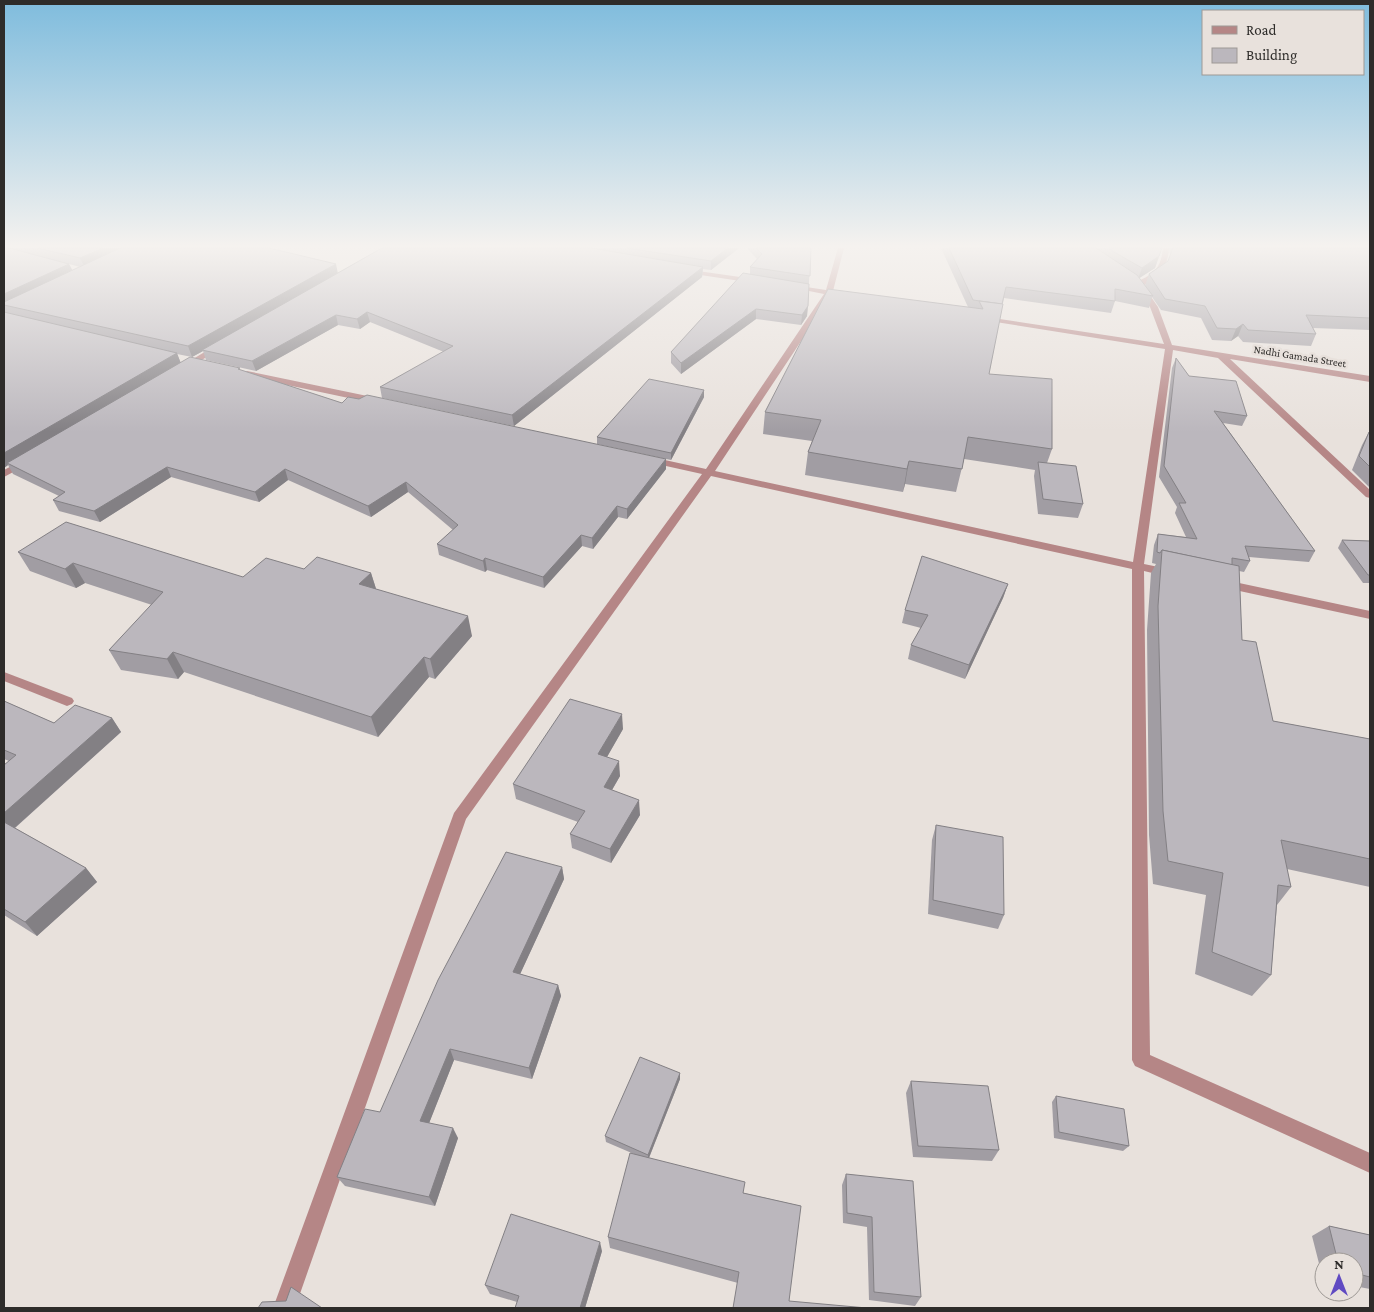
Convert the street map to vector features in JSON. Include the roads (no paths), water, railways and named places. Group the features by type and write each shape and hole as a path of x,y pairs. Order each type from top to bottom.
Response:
{"street":[{"path":"284,1308 459,817 709,472 823,309"},
{"path":"1155,309 1169,347 1138,566 1141,1060 1370,1163"},
{"name":"Nadhi Gamada Street","path":"978,317 1370,379"},
{"path":"176,372 226,343"},
{"path":"1220,355 1370,495"},
{"path":"174,358 212,366"},
{"path":"232,370 388,404"},
{"path":"641,458 1177,574"},
{"path":"4,474 30,459"},
{"path":"1215,582 1370,615"},
{"path":"4,676 67,701"}]}
